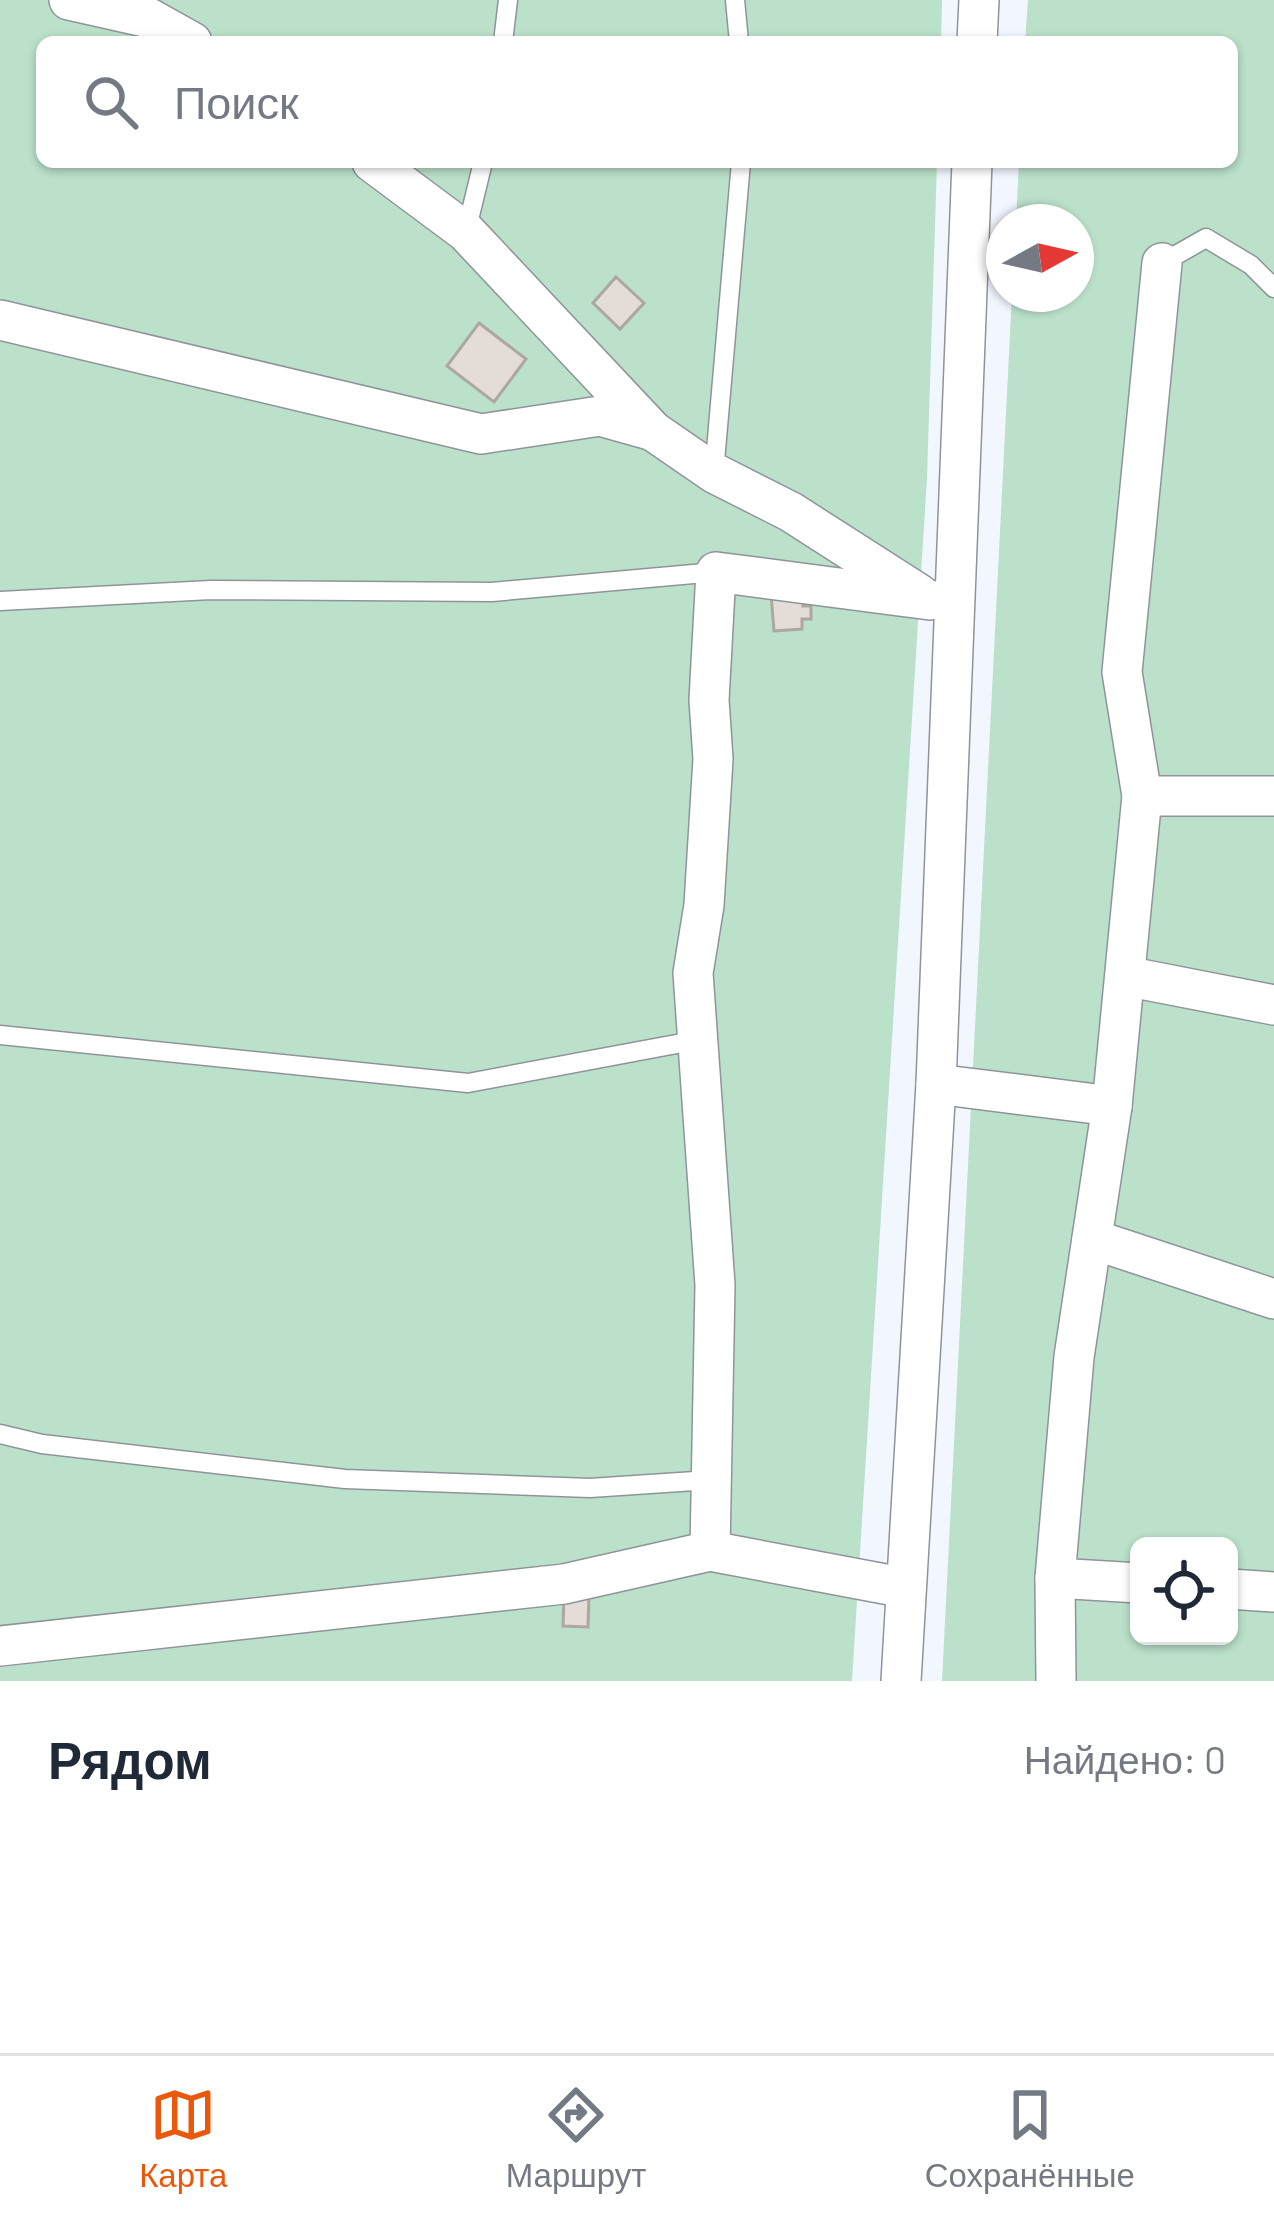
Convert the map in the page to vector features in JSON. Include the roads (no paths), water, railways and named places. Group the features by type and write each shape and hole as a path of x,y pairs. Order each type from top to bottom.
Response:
{"street":[{"path":"69,0 146,9 184,36"},
{"path":"977,36 979,0"},
{"path":"380,168 466,232 653,431 714,473 791,512 942,607"},
{"path":"901,1681 936,1084 942,607 972,168"},
{"path":"1056,1681 1055,1578 1074,1357 1112,1106 1142,796 1122,672 1162,263"},
{"path":"0,320 482,434 600,416 653,431"},
{"path":"710,1551 715,1285 693,973 704,905 712,780 709,700 716,572 942,607"},
{"path":"1142,796 1274,796"},
{"path":"1125,976 1274,1005"},
{"path":"936,1084 1112,1106"},
{"path":"1092,1239 1274,1299"},
{"path":"0,1646 564,1584 710,1551 906,1588"},
{"path":"1055,1578 1130,1582"},
{"path":"1238,1589 1274,1592"}],"lane":[{"path":"504,36 508,0"},
{"path":"735,0 738,36"},
{"path":"466,232 482,168"},
{"path":"714,473 740,168"},
{"path":"1162,263 1206,238 1251,265 1274,288"},
{"path":"0,601 211,590 492,592 716,572"},
{"path":"0,1035 468,1083 698,1040"},
{"path":"0,1433 42,1444 345,1479 590,1488 710,1480"}]}
